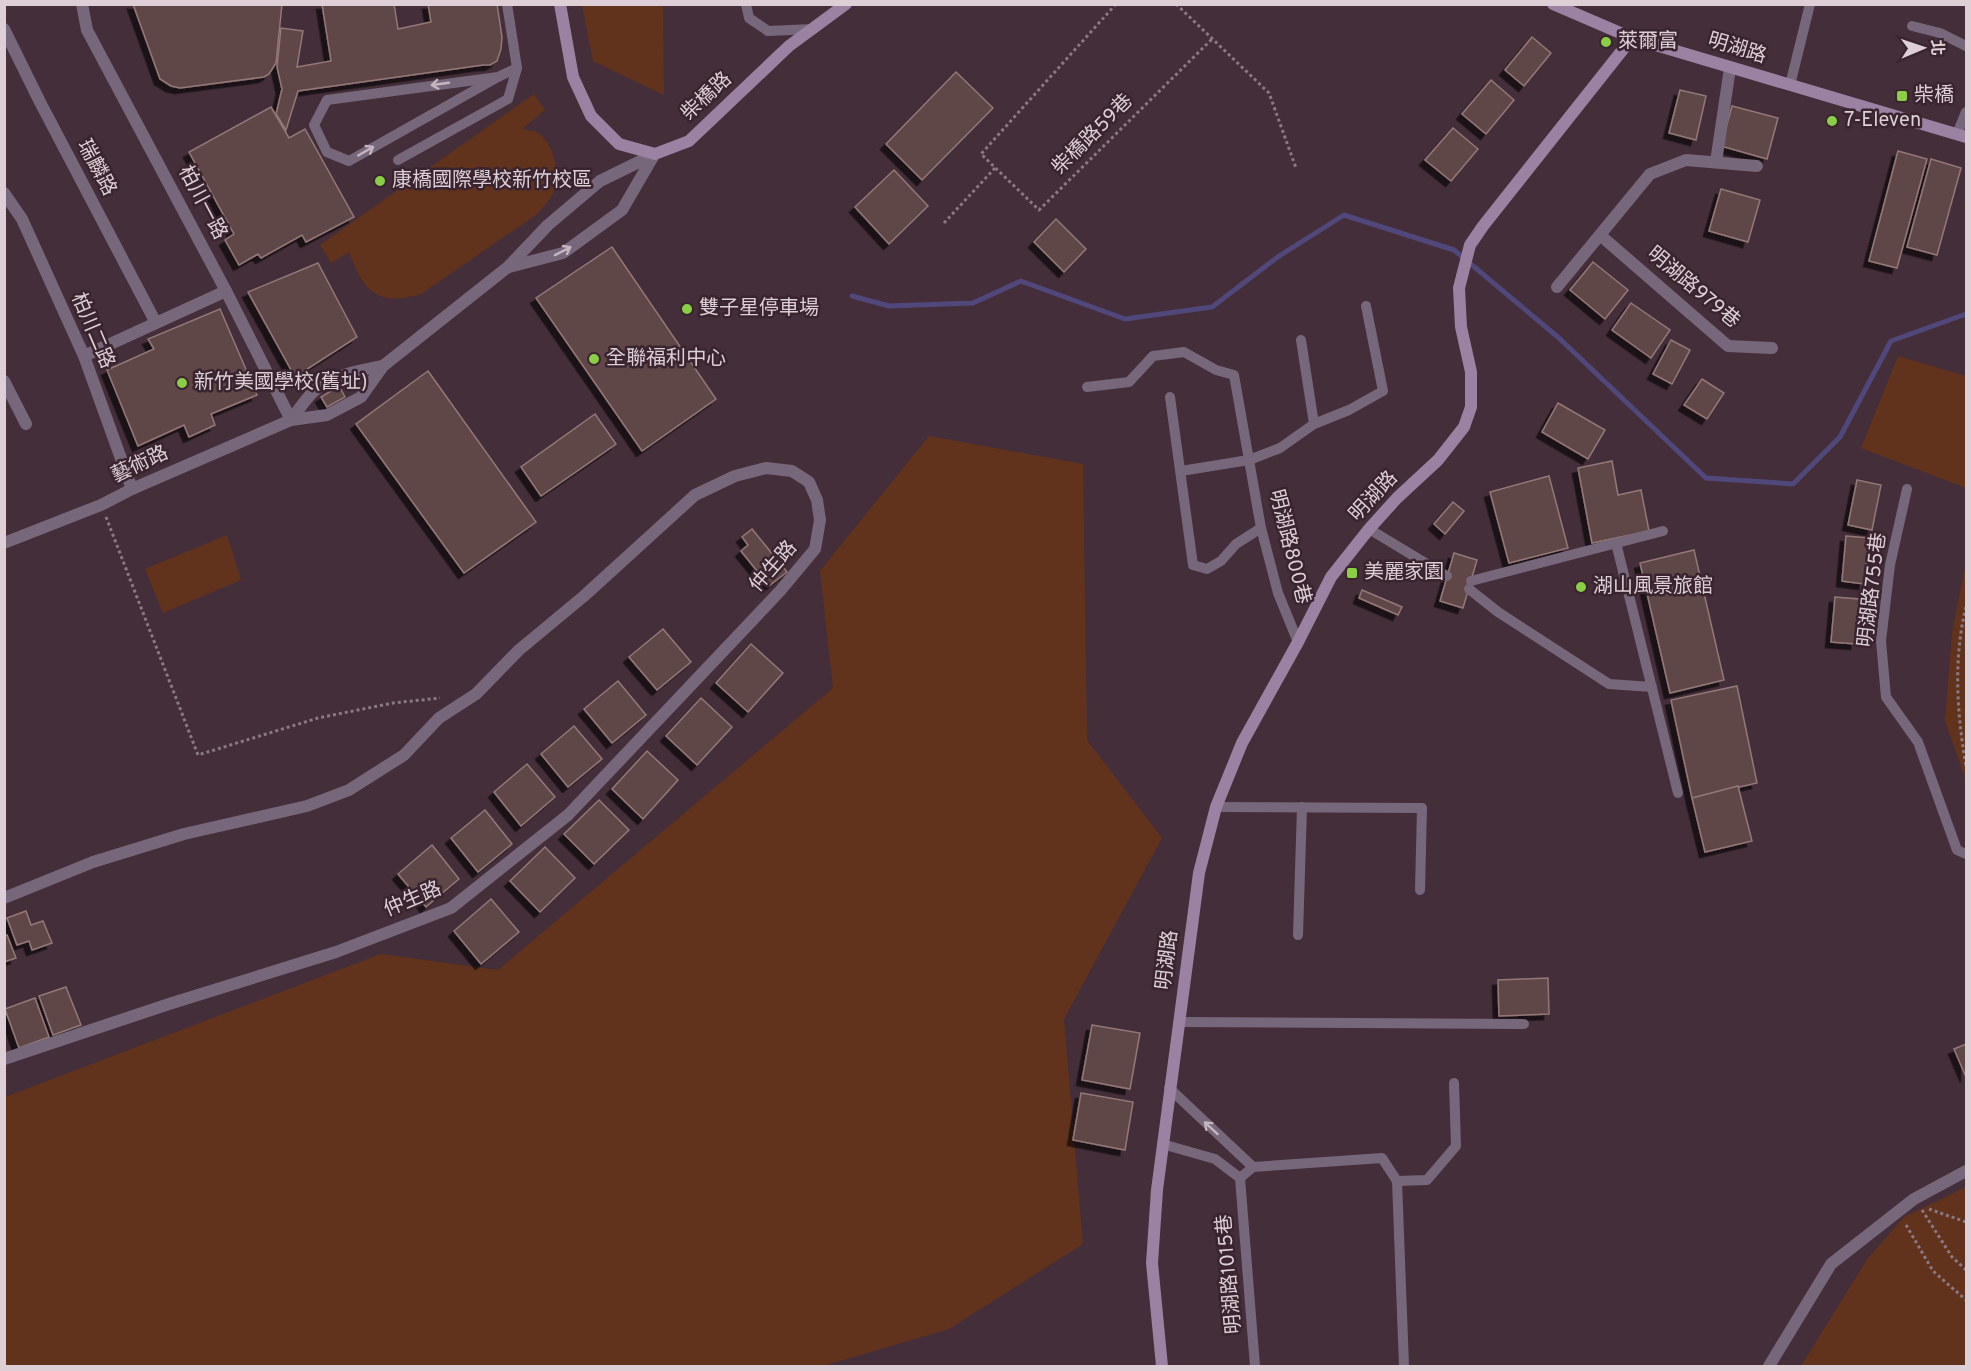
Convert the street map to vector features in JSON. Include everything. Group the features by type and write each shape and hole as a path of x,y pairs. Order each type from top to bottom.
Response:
{"street":[{"name":"柏川一路","path":"82,4 87,30 226,291 291,420"},
{"path":"560,4 573,77 591,116 620,144 655,154"},
{"name":"柴橋路","path":"655,154 689,141 789,46 846,4"},
{"path":"1553,4 1632,38"},
{"name":"瑞麟路","path":"4,29 156,323"},
{"name":"明湖路","path":"1161,1366 1152,1263 1162,1144 1199,873 1216,807 1242,743 1331,577 1369,529 1438,460 1464,427 1471,407 1471,372 1461,327 1459,288 1470,245 1632,38 1962,135"},
{"path":"1716,162 1730,68"},
{"name":"藝術路","path":"508,267 563,253 622,210 655,154"},
{"name":"藝術路","path":"4,543 102,504 291,420 327,415 361,397 383,366 508,267 548,225 600,181 655,154"},
{"path":"1557,287 1650,174 1686,160 1757,166"},
{"name":"柏川二路","path":"4,193 22,219 84,356 132,489"},
{"name":"明湖路979巷","path":"1600,235 1728,346 1772,348"},
{"path":"84,356 226,291"},
{"name":"藝術路","path":"291,420 313,392 345,374 383,366"},
{"path":"4,381 26,424"},
{"name":"仲生路","path":"4,898 104,859 184,834 307,806 349,790 404,755 439,718 476,694 519,650 584,596 694,495 735,476 766,468 792,471 809,482 818,500 820,520 816,549 780,591 568,815 451,908 336,952 4,1059"},
{"path":"1769,1366 1831,1264 1914,1198 1966,1171"}],"lane":[{"path":"398,160 508,99 517,68 507,4"},
{"path":"746,4 749,18 768,31 813,29"},
{"path":"1790,85 1810,4"},
{"path":"1912,26 1940,33 1966,46"},
{"path":"498,77 327,100 314,125 327,152 349,161 517,68"},
{"path":"1962,135 1966,112"},
{"path":"1181,471 1249,460 1280,448 1314,424 1349,410 1383,391 1366,306"},
{"path":"1301,340 1314,424"},
{"name":"明湖路800巷","path":"1087,387 1129,382 1153,356 1185,352 1216,370 1234,375 1261,528 1278,593 1298,642"},
{"path":"1170,397 1193,565 1207,569 1221,561 1236,544 1261,528"},
{"name":"明湖路755巷","path":"1907,489 1890,565 1881,641 1886,697 1918,742 1957,850 1966,854"},
{"path":"1369,529 1447,576"},
{"path":"1652,687 1609,684 1498,612 1470,585 1664,531"},
{"path":"1616,543 1678,793"},
{"path":"1216,807 1422,808 1420,890"},
{"path":"1298,935 1302,807"},
{"path":"1179,1022 1524,1024"},
{"path":"1397,1181 1427,1180 1456,1146 1454,1083"},
{"path":"1169,1088 1254,1167"},
{"path":"1162,1144 1215,1159 1240,1178 1254,1167 1382,1158 1397,1181 1404,1366"},
{"name":"明湖路1015巷","path":"1240,1178 1255,1366"}],"path":[{"name":"柴橋路59巷","path":"1116,4 981,154 1039,210 1212,39"},
{"path":"1176,4 1269,93 1296,168"},
{"path":"944,223 995,168"},
{"path":"102,504 198,755 318,718 393,703 440,698"},
{"path":"1966,607 1960,631 1957,680 1966,766"},
{"path":"1960,631 1966,633"},
{"path":"1966,1222 1918,1205 1952,1257 1966,1270"},
{"path":"1902,1218 1933,1271 1966,1300"}],"shaded area":[{"path":"582,5 663,5 664,95 593,61"},
{"path":"534,94 545,110 522,129 536,132 547,142 554,157 557,174 554,192 536,215 421,294 406,298 383,297 366,286 349,252 331,263 320,245"},
{"path":"1898,356 1966,376 1966,488 1861,448"},
{"path":"929,436 1083,464 1087,740 1162,838 1064,1019 1083,1244 949,1329 823,1366 5,1366 5,1097 381,954 498,970 833,688 820,571"},
{"path":"227,535 241,580 163,613 145,569"},
{"path":"1966,563 1966,780 1945,721 1952,632"},
{"path":"1966,1187 1966,1366 1801,1366 1868,1258 1904,1217"}],"building":[{"path":"133,4 282,4 276,63 269,74 264,77 180,88 171,86 160,79"},
{"path":"322,4 394,4 398,29 431,22 428,4 497,4 502,37 501,49 497,61 490,65 298,91 286,130 276,114 282,89 277,67 281,28 303,31 297,67 331,61"},
{"path":"1532,37 1551,53 1524,86 1505,70"},
{"path":"956,72 993,108 922,180 886,144"},
{"path":"1491,80 1514,100 1486,134 1462,114"},
{"path":"1680,90 1706,96 1696,140 1669,133"},
{"path":"1732,106 1778,118 1767,159 1721,146"},
{"path":"271,107 289,138 305,129 354,217 306,242 302,235 261,258 258,254 239,265 225,240 234,234 189,152"},
{"path":"1453,128 1478,149 1451,181 1425,160"},
{"path":"1898,151 1927,159 1897,268 1869,261"},
{"path":"1931,159 1961,168 1937,255 1907,247"},
{"path":"894,170 928,206 889,244 855,207"},
{"path":"1721,189 1760,200 1748,242 1709,231"},
{"path":"1056,219 1086,249 1064,272 1034,242"},
{"path":"612,247 716,399 642,451 536,298"},
{"path":"1593,262 1628,290 1605,319 1570,290"},
{"path":"318,263 357,337 295,377 248,292"},
{"path":"1631,303 1670,330 1651,358 1612,330"},
{"name":"新竹美國學校(舊址)","path":"220,309 257,395 211,414 215,425 189,437 184,425 138,446 107,370 154,349 148,339"},
{"path":"1671,340 1690,350 1672,384 1653,374"},
{"path":"428,371 536,522 464,573 356,424"},
{"path":"1702,379 1724,393 1707,419 1684,405"},
{"path":"339,386 345,397 327,407 321,397"},
{"path":"1558,403 1605,430 1588,459 1542,432"},
{"path":"595,414 616,444 541,496 521,467"},
{"path":"1612,461 1618,495 1641,490 1649,531 1592,543 1578,468"},
{"path":"1549,476 1568,548 1509,563 1490,492"},
{"path":"1857,480 1881,485 1872,530 1848,525"},
{"path":"1453,502 1464,511 1445,534 1434,524"},
{"path":"752,529 787,572 769,586 741,551 748,545 742,537"},
{"path":"1846,536 1869,538 1864,584 1842,581"},
{"path":"1694,550 1724,680 1670,693 1640,563"},
{"path":"1454,553 1477,560 1463,608 1440,601"},
{"path":"1362,590 1402,607 1398,615 1359,598"},
{"path":"1835,597 1859,599 1856,644 1831,642"},
{"path":"663,629 691,662 657,690 629,657"},
{"path":"751,644 783,673 748,712 716,683"},
{"path":"618,681 646,715 612,743 584,709"},
{"path":"1737,686 1757,783 1692,798 1671,700"},
{"path":"701,698 732,727 697,765 666,736"},
{"path":"574,726 602,759 568,787 541,754"},
{"path":"647,751 678,780 643,819 612,789"},
{"path":"527,764 555,797 521,826 494,792"},
{"path":"1738,786 1752,841 1705,852 1692,798"},
{"path":"599,800 629,830 594,864 564,834"},
{"path":"485,810 512,844 478,872 451,838"},
{"path":"432,845 459,879 426,907 398,874"},
{"path":"545,847 575,878 540,912 510,881"},
{"path":"491,899 519,932 481,964 454,931"},
{"path":"26,911 31,925 43,921 52,943 32,950 29,941 17,945 7,918"},
{"path":"7,935 16,958 4,962 4,936"},
{"path":"1548,978 1549,1014 1499,1016 1498,980"},
{"path":"66,987 81,1025 53,1035 39,996"},
{"path":"35,998 49,1037 19,1048 5,1009"},
{"path":"1092,1025 1140,1033 1130,1089 1082,1080"},
{"path":"1966,1044 1966,1077 1954,1049"},
{"path":"1081,1093 1133,1102 1125,1150 1073,1140"}],"waterway":[{"path":"852,296 889,306 973,303 1021,281 1125,319 1212,307 1279,256 1344,215 1454,250 1559,338 1706,478 1793,484 1840,437 1891,341 1966,314"}],"place":[{"name":"萊爾富","path":"1606,42"},
{"name":"柴橋","path":"1902,96"},
{"name":"7-Eleven","path":"1832,121"},
{"name":"康橋國際學校新竹校區","path":"380,181"},
{"name":"雙子星停車場","path":"687,309"},
{"name":"全聯福利中心","path":"594,359"},
{"name":"新竹美國學校(舊址)","path":"182,383"},
{"name":"美麗家園","path":"1352,573"},
{"name":"湖山風景旅館","path":"1581,587"}]}
